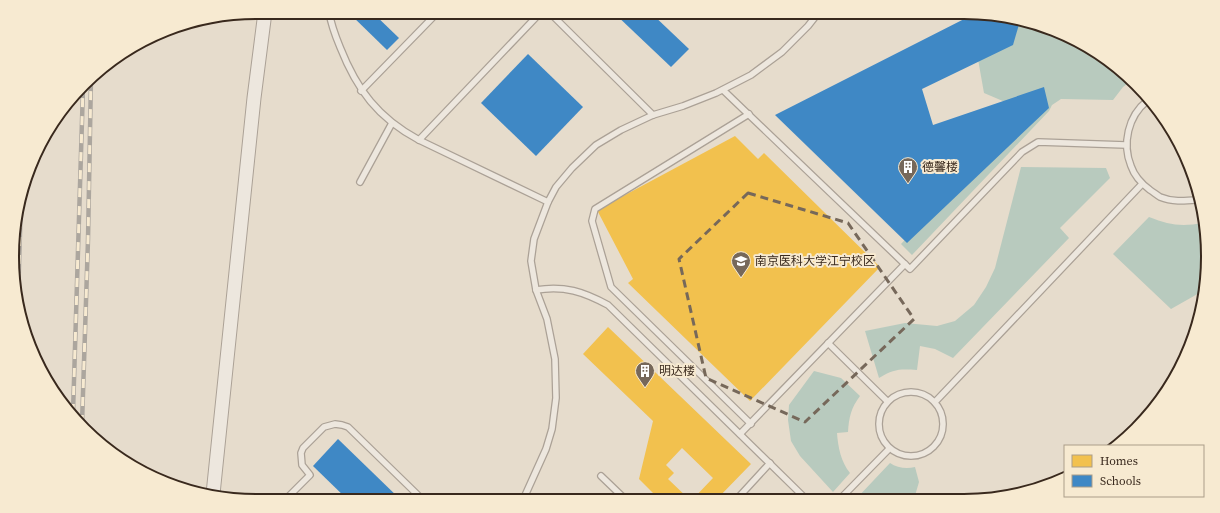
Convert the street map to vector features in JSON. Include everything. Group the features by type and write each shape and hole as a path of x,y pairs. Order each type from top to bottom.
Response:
{"street":[{"path":"213,490 254,98 264,19"}],"lane":[{"path":"330,19 330,24 347,66 361,91 392,123 419,140 548,202"},
{"path":"361,91 431,19"},
{"path":"419,140 533,19"},
{"path":"556,19 653,115"},
{"path":"526,494 546,450 552,430 556,398 555,359 547,319 536,290 531,261 534,239 548,202 556,188 572,168 596,145 621,130 653,115 683,106 723,90 751,75 782,52 814,19"},
{"path":"723,90 910,269 1022,152 1038,142 1126,145"},
{"path":"1144,103 1140,106 1130,124 1126,145 1131,166 1142,184 1159,196 1180,202 1194,200"},
{"path":"748,114 595,209 592,221 611,287 751,424"},
{"path":"360,182 392,123"},
{"path":"935,402 1142,184"},
{"path":"740,434 905,264"},
{"path":"536,290 549,288 571,290 590,295 608,305 801,494"},
{"path":"828,343 887,401"},
{"path":"912,392 925,395 935,402 942,416 943,429 938,442 929,452 916,457 902,456 889,449 881,440 878,426 880,413 887,401 898,394 912,392"},
{"path":"291,494 310,475 302,465 301,453 303,448 324,427 335,424 348,427 418,494"},
{"path":"845,494 889,449"},
{"path":"742,494 770,463"},
{"path":"601,476 620,494"}],"highlighted area":[{"path":"748,193 848,223 914,319 805,422 706,378 679,259"}],"shaded area":[{"path":"986,20 1025,27 1040,32 1069,43 1108,68 1126,84 1113,100 1061,99 1052,105 1049,111 912,255 901,244 1026,111 984,93 976,48 991,37"},
{"path":"1021,167 1106,168 1110,178 1060,228 1069,238 953,358 935,349 920,346 917,370 897,370 879,378 865,331 905,323 937,326 955,321 974,305 986,287 995,268"},
{"path":"1149,217 1175,224 1188,225 1199,224 1201,256 1198,294 1171,309 1113,254"},
{"path":"814,371 841,378 860,396 851,413 848,432 837,433 840,454 850,473 833,492 800,456 791,441 788,420 789,405"},
{"path":"890,463 902,468 915,467 919,482 915,494 861,494"}],"building: Homes":[{"path":"735,136 758,159 764,153 880,267 750,401 628,283 633,279 597,210"},
{"name":"明达楼","path":"608,327 751,464 722,494 698,494 713,478 682,448 666,465 674,473 668,479 684,494 654,494 639,479 653,421 583,354"}],"building: Schools":[{"path":"355,19 379,19 399,38 387,50"},
{"path":"620,19 657,19 689,49 671,67"},
{"name":"德馨楼","path":"964,19 994,21 1019,26 1013,45 922,89 933,125 1044,87 1049,108 907,243 775,115"},
{"path":"528,54 583,107 536,156 481,103"},
{"path":"338,439 395,494 342,494 313,466"}],"railway":[{"path":"82,417 91,87"},
{"path":"73,407 83,95"},
{"path":"19,259 20,248"}],"place":[{"name":"德馨楼","path":"908,184"},
{"name":"南京医科大学江宁校区","path":"741,278"},
{"name":"明达楼","path":"645,388"}]}
